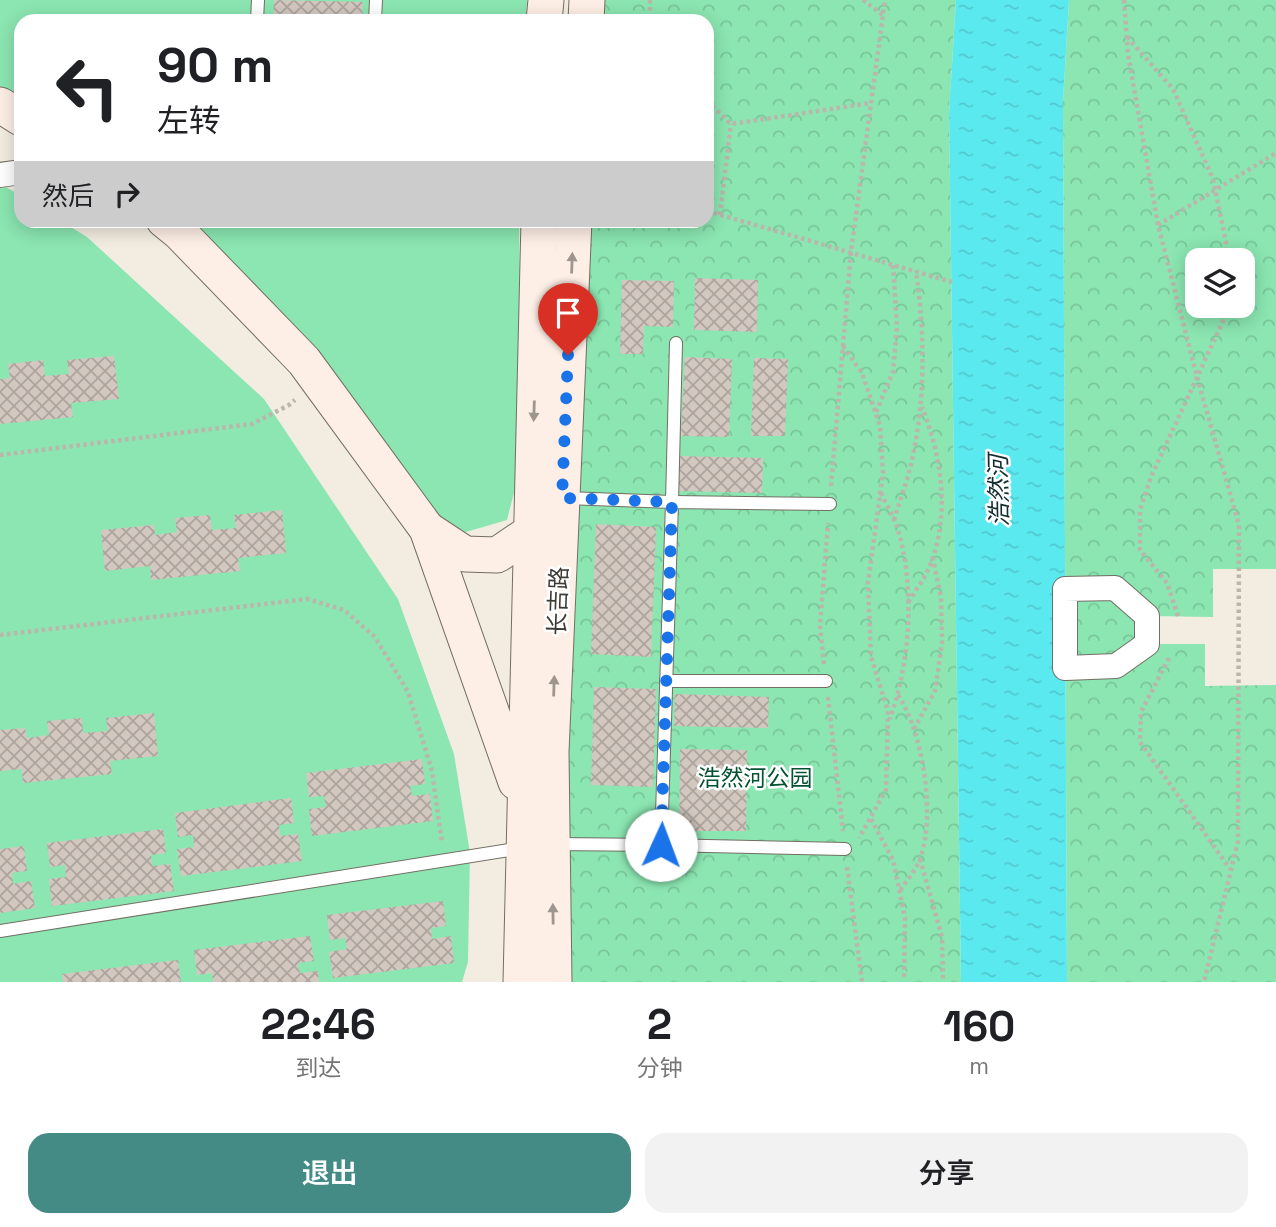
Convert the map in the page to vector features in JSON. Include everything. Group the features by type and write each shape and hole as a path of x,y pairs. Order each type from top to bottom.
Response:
{"street":[{"path":"173,228 304,361 427,529 524,804"},
{"name":"长吉路","path":"539,228 524,804 538,846 554,982"},
{"name":"长吉路","path":"521,982 551,749 574,228"},
{"path":"427,529 465,554 497,555 531,532"}],"lane":[{"path":"661,845 676,343"},
{"path":"562,498 830,504"},
{"path":"666,681 826,681"},
{"path":"0,931 538,846 661,845 845,849"}],"path":[{"path":"863,0 883,15"},
{"path":"1125,0 1126,37 1158,225 1239,525 1238,841 1204,982"},
{"path":"1126,37 1173,89 1213,179 1226,248"},
{"path":"731,124 871,103"},
{"path":"714,108 731,124"},
{"path":"720,215 731,124"},
{"path":"1158,225 1276,153"},
{"path":"714,213 952,282"},
{"path":"875,413 893,372 897,327 893,264"},
{"path":"894,520 911,464 921,405 922,313 916,271"},
{"path":"1178,617 1167,583 1140,550 1140,510 1151,477 1223,318"},
{"path":"843,345 862,373 880,426 883,473 868,583 871,657 888,711 886,790 858,839"},
{"path":"0,455 252,425 289,405 317,379"},
{"path":"908,603 933,559 942,512 939,469 931,430 921,405"},
{"path":"880,491 898,531 908,603 904,663 898,695 888,723"},
{"path":"913,730 935,691 942,643 942,597 933,559"},
{"path":"0,635 307,599 344,610 375,637 408,692 432,771 444,859"},
{"path":"1170,655 1141,712 1140,742 1231,870"},
{"path":"898,695 906,706 923,764 928,811 920,859 900,891"},
{"path":"870,818 893,860 900,891 905,918 904,980"},
{"path":"920,859 942,937 943,981"}],"green space":[{"path":"0,0 527,0 526,14 14,14 14,103 0,95"},
{"name":"浩然河公园","path":"587,0 956,0 949,113 961,982 554,982 574,228 714,228 714,14 586,14"},
{"path":"1069,0 1276,0 1276,569 1213,569 1213,617 1147,616 1147,644 1205,644 1205,686 1276,685 1276,982 1067,982 1063,102"},
{"path":"6,187 14,192 14,228 72,228 87,237 264,399 398,599 454,754 470,853 468,962 462,982 0,982 0,188"},
{"path":"178,228 519,228 522,448 507,520 466,532 428,512"}],"water":[{"name":"浩然河","path":"956,0 1069,0 1063,102 1067,982 961,982 949,113"}],"building":[{"path":"274,0 363,2 362,14 273,14"},
{"path":"695,278 758,280 757,332 694,330"},
{"path":"622,280 674,281 673,327 644,326 643,354 620,354"},
{"path":"114,356 119,399 71,403 73,417 0,424 0,379 10,378 8,364 43,360 45,376 69,374 67,360"},
{"path":"685,357 732,359 729,437 681,436"},
{"path":"754,358 788,359 785,436 751,436"},
{"path":"679,456 763,458 762,493 678,491"},
{"path":"282,510 286,553 238,558 240,571 151,580 150,566 105,571 101,530 154,525 155,535 177,532 175,518 210,515 212,530 236,528 234,515"},
{"path":"596,524 656,527 651,657 591,654"},
{"path":"594,687 656,689 653,787 591,785"},
{"path":"675,694 769,697 768,728 674,726"},
{"path":"154,713 158,756 110,761 112,774 23,783 22,769 0,771 0,730 25,728 27,738 49,735 47,721 82,718 83,733 108,731 106,718"},
{"path":"680,749 747,750 746,831 679,831"},
{"path":"422,759 425,784 410,786 412,796 430,794 433,821 312,836 309,809 326,807 324,796 309,797 306,773"},
{"path":"291,798 294,823 279,825 280,836 298,834 302,861 181,876 177,849 194,847 193,835 178,837 175,813"},
{"path":"163,829 166,853 151,855 152,866 170,864 174,891 52,906 49,879 66,877 65,865 50,867 47,843"},
{"path":"24,846 27,871 12,873 13,884 31,881 35,908 0,913 0,849"},
{"path":"443,901 446,926 431,928 432,939 451,936 454,963 333,978 329,952 347,949 345,938 330,940 327,915"},
{"path":"310,936 314,961 298,963 300,973 318,971 319,982 213,982 212,973 197,975 194,950"},
{"path":"178,960 181,982 63,982 62,974"}],"route":[{"path":"568,355 562,498 672,502 661,845"}]}
